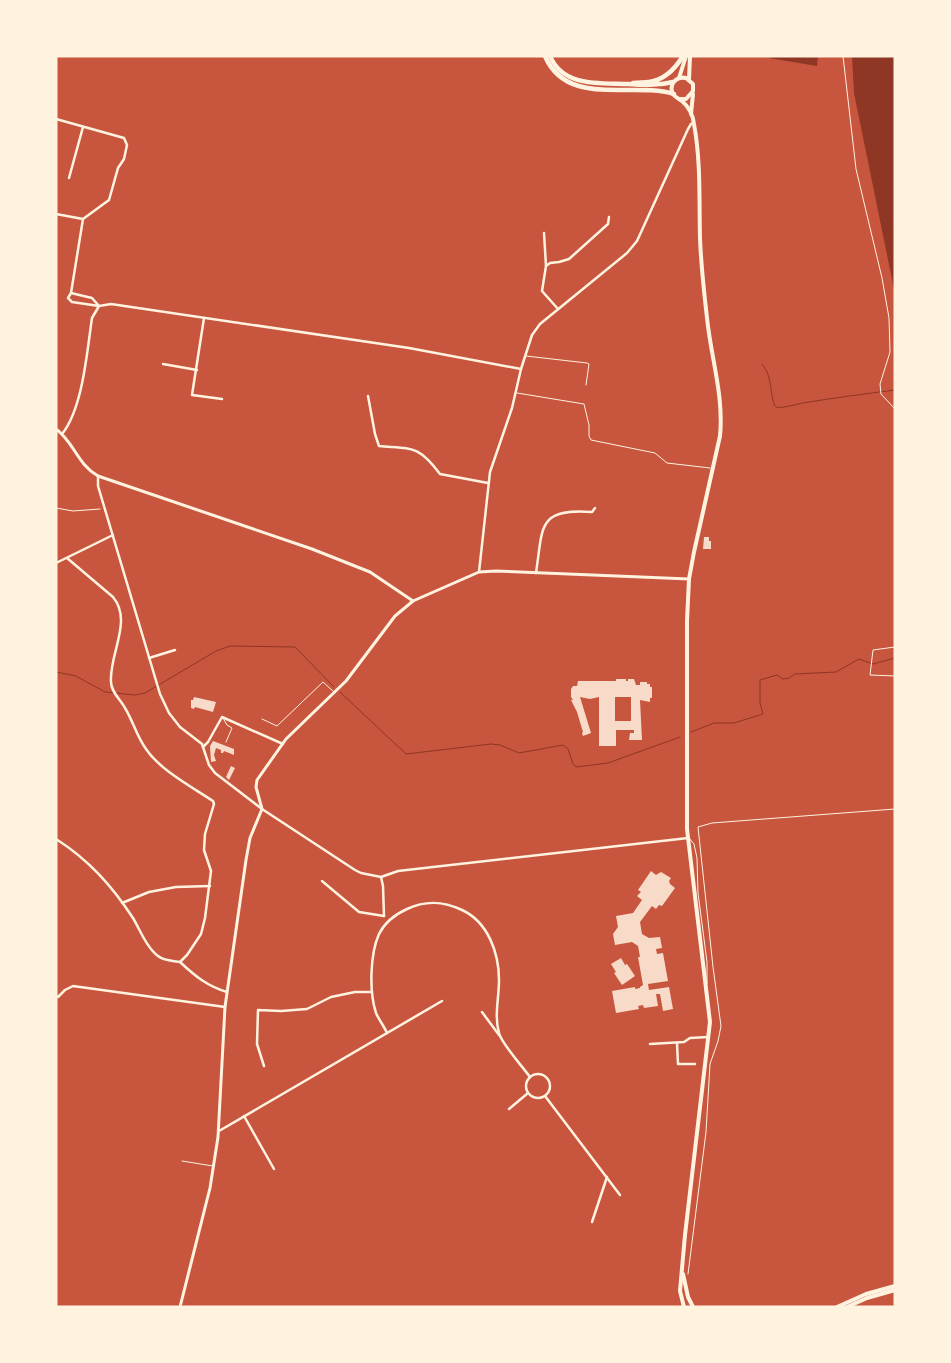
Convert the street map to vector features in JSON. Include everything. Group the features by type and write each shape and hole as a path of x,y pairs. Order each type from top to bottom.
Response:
{"highway":[{"path":"545,56 552,69 579,87 590,89 656,90 674,94"},
{"path":"550,56 562,72 573,79 585,83 630,84 650,82 666,76 686,56"},
{"path":"630,84 641,86 673,82"}],"main road":[{"path":"686,56 679,78 673,82 672,88 674,94 692,114"},
{"path":"686,56 689,80"},
{"path":"679,78 689,80 693,84 692,114 700,187 702,282 721,412 720,436 714,468 689,579 687,621 686,740 688,838 710,1022 683,1258 680,1291 684,1307"},
{"path":"679,98 689,97 693,91"},
{"path":"683,1258 684,1281 688,1297 694,1307"},
{"path":"837,1307 866,1294 895,1286"},
{"path":"847,1307 867,1298 895,1290"}],"street":[{"path":"56,119 124,138 127,145 124,159 118,168 109,200 83,219 71,293 68,298 72,302 98,306 111,304 410,348 521,369"},
{"path":"479,572 488,483 492,463 512,408 521,369 532,336 540,324 627,253 637,241 688,129 694,123"},
{"path":"69,178 83,126"},
{"path":"56,214 83,219"},
{"path":"546,266 550,263 569,259 608,224 609,217"},
{"path":"544,233 546,266 542,291 558,309"},
{"path":"71,293 92,298 98,306"},
{"path":"62,434 72,418 77,402 92,318 98,306"},
{"path":"204,318 192,395 222,399"},
{"path":"163,364 197,370"},
{"path":"368,396 379,446 409,448 419,451 426,456 440,474 488,483"},
{"path":"56,429 62,434 82,463 98,476 304,546 370,572 414,601"},
{"path":"98,476 98,486 155,682 169,713 180,727 199,740 204,747 212,770 262,809 361,873 381,877 398,871 688,838"},
{"path":"536,573 544,526 552,516 563,512 592,512 595,508"},
{"path":"56,563 113,535"},
{"path":"67,558 119,604 122,617 111,672 111,683 115,694 125,708 146,750 162,766 214,804 205,834 204,850 211,871 205,918 201,934 180,962"},
{"path":"180,1307 210,1188 219,1130 227,992 250,838 262,809 256,786 257,780 283,744 357,668 395,616 414,601 479,572 496,571 689,579"},
{"path":"149,658 175,650"},
{"path":"204,747 210,740 222,717 283,744"},
{"path":"56,839 71,848 95,868 112,888 148,944 158,956 168,961 180,962 203,982 227,992"},
{"path":"381,877 384,916"},
{"path":"322,882 359,912 384,916 389,921"},
{"path":"122,903 158,890 176,887 210,886"},
{"path":"387,1033 376,1013 372,992 372,960 380,933 389,921 416,905 439,902 464,911 484,927 496,951 499,980 496,1006 499,1035"},
{"path":"56,996 58,997 65,990 73,986 225,1007"},
{"path":"264,1066 257,1044 258,1010 281,1011 307,1008 331,998 355,992 372,992"},
{"path":"219,1130 442,1001"},
{"path":"482,1012 530,1077"},
{"path":"650,1044 677,1043 684,1042 690,1038 708,1036"},
{"path":"677,1043 678,1064 695,1064"},
{"path":"540,1074 548,1079 550,1088 545,1096 536,1098 528,1093 526,1083 530,1077 540,1074"},
{"path":"509,1109 528,1093"},
{"path":"545,1096 620,1195"},
{"path":"244,1116 274,1169"},
{"path":"592,1222 607,1177"}],"lane":[{"path":"525,356 587,363 589,364 586,385"},
{"path":"516,393 584,404 590,440 655,453 667,463 714,468"},
{"path":"262,719 277,726 323,682 334,693"},
{"path":"222,717 227,726 232,728 226,742"},
{"path":"688,838 694,844 697,858 698,893 707,962 707,999"},
{"path":"182,1161 213,1166"}],"path":[{"path":"843,56 856,169 882,278 889,318 890,352 880,384 881,394 895,409"},
{"path":"56,508 73,511 105,509"},
{"path":"895,647 873,650 870,675 895,676"},
{"path":"698,827 712,823 895,809"}],"shaded area":[{"path":"770,56 818,56 817,66 769,58"},
{"path":"852,56 895,56 895,294 854,93"}],"building":[{"path":"704,537 709,537 711,549 703,549"},
{"path":"616,679 626,679 628,681 628,679 634,679 636,685 640,685 640,682 647,682 652,687 650,702 640,700 642,740 629,740 630,733 634,733 634,730 616,730 616,746 599,746 599,697 590,699 580,697 591,733 583,736 577,712 571,700 573,700 571,689 573,686 577,686 578,681 616,681","holes":["615,697 631,697 631,721 615,721"]},
{"path":"194,697 216,702 213,712 195,707 194,709 191,708 191,700"},
{"path":"213,741 234,749 234,755 224,751 221,753 221,750 216,748 214,755 216,761 211,762 210,746"},
{"path":"231,766 235,768 229,780 226,777"},
{"path":"651,871 656,875 661,872 671,878 670,884 675,888 662,906 659,905 656,909 652,906 640,922 642,934 649,938 660,937 662,948 656,949 657,954 663,953 668,981 648,984 649,990 669,987 673,1009 663,1011 660,994 656,994 658,1006 644,1008 643,1005 638,1006 639,1009 616,1013 612,991 635,987 635,989 643,985 638,946 632,942 615,945 613,934 618,927 616,916 633,913 642,900 637,896 641,892 638,890"},
{"path":"621,958 635,976 622,985 614,973 616,972 611,964"}],"waterway":[{"path":"762,364 769,376 776,407 895,390"},
{"path":"56,672 76,676 105,692 135,695 145,693 216,651 230,646 295,647 334,687"},
{"path":"691,732 714,723 734,723 763,714 760,703 760,680 777,675 783,679 795,674 836,672 859,659 873,664 895,658"},
{"path":"340,692 406,754 491,744 500,745 519,753 563,745 568,749 573,764 576,767 608,763 680,737"}]}
